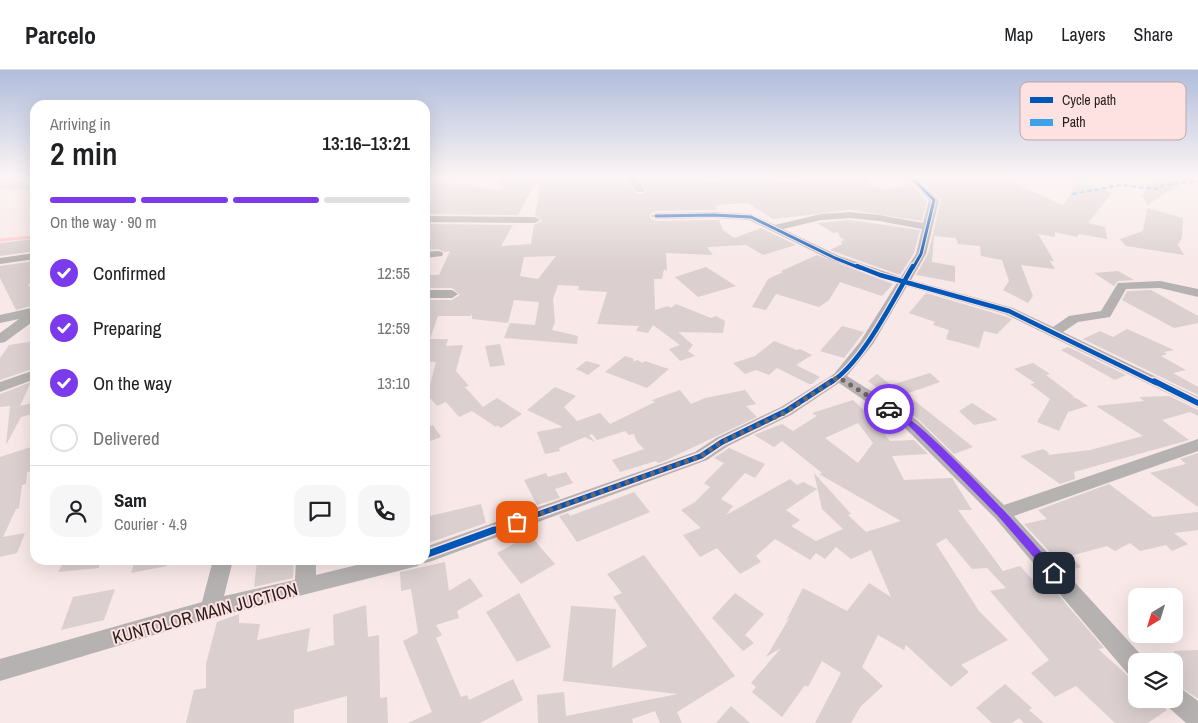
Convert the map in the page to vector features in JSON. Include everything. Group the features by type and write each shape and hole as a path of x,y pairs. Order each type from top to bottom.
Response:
{"street":[{"path":"430,553 701,456 722,442 786,412 838,377 866,344 921,254 932,208"},
{"path":"656,216 713,215 751,217 835,258 880,276 1009,312 1198,403"},
{"path":"774,228 819,218 849,215 874,217 927,227"},
{"path":"430,219 535,220"},
{"path":"430,255 438,254"},
{"path":"0,261 30,257"},
{"path":"1054,333 1074,319 1106,314 1122,286 1151,283 1183,287 1198,293"},
{"path":"430,294 452,294"},
{"path":"0,319 30,311"},
{"path":"0,339 30,318"},
{"path":"0,388 30,376"},
{"path":"838,377 911,424 1002,513 1128,657"},
{"path":"1002,513 1198,445"},
{"path":"211,609 222,565"},
{"path":"305,587 306,565"},
{"name":"KUNTOLOR MAIN JUCTION","path":"0,670 211,609 391,565"},
{"path":"1183,704 1198,717"}],"building":[{"path":"430,208 522,208 518,215 430,214"},
{"path":"536,208 717,208 717,210 656,211 650,214 650,218 656,221 719,220 723,230 734,238 761,228 796,245 763,255 746,245 707,247 713,255 666,253 667,271 664,269 662,279 654,279 655,310 668,306 671,308 676,304 711,318 716,316 725,321 723,333 678,332 693,345 688,351 695,356 680,361 669,349 680,345 653,325 648,333 636,331 639,326 597,324 607,292 578,290 579,286 558,285 553,299 555,322 552,330 578,336 577,344 504,338 510,323 535,325 539,302 514,300 508,323 472,319 472,313 471,316 438,316 430,339 430,300 452,300 460,295 452,288 430,288 430,275 439,275 450,251 430,250 430,224 513,225 501,246 531,244 534,225 542,221 535,215","holes":["556,256 538,279 520,276 524,257"]},
{"path":"756,208 925,208 922,221 850,210 773,219"},
{"path":"939,208 1100,208 1088,223 1105,227 1107,239 1079,234 1077,237 1055,232 1055,237 1038,234 1054,261 1050,261 1055,269 1021,265 1033,296 1028,303 1003,290 1009,281 1002,260 981,256 980,246 958,244 956,238 934,236 932,262 955,266 955,282 916,275 928,254"},
{"path":"1147,208 1183,218 1182,237 1179,244 1177,243 1184,255 1126,246 1120,239 1143,231"},
{"path":"850,220 920,230 914,253 900,275 830,250 842,244 841,241 845,240 840,237 838,232 834,233 817,223"},
{"path":"30,240 30,252 0,256 0,243"},
{"path":"817,255 893,284 882,296 840,282 829,300 819,307 776,294 766,310 752,307 768,279"},
{"path":"30,262 30,284 28,284 30,287 30,306 16,310 0,278 0,266"},
{"path":"706,267 736,286 698,297 675,277"},
{"path":"1118,271 1134,280 1118,281 1114,286 1094,273"},
{"path":"1151,290 1198,316 1198,323 1174,328 1122,300 1127,291"},
{"path":"926,293 1012,319 997,334 984,331 979,348 946,339 949,330 933,325 935,322 909,313"},
{"path":"842,326 864,332 844,358 820,351"},
{"path":"1127,329 1174,350 1164,352 1167,354 1161,356 1186,370 1173,373 1198,387 1198,395 1083,339 1100,331 1113,337"},
{"path":"430,339 448,339 446,346 463,345 456,371 469,386 465,387 483,407 497,398 522,414 501,428 497,425 496,427 472,411 459,417 446,402 437,406 430,398 430,385 436,362 430,361"},
{"path":"774,341 812,355 796,365 820,377 812,384 809,384 777,368 769,375 756,370 745,374 733,363 755,356"},
{"path":"30,342 30,370 0,380 0,358 9,345"},
{"path":"500,344 505,365 490,367 485,346"},
{"path":"1068,347 1126,375 1115,380 1061,350"},
{"path":"625,356 634,359 633,362 637,360 643,363 645,361 669,369 647,388 605,372"},
{"path":"586,361 601,365 588,375 576,369"},
{"path":"1033,363 1050,374 1046,375 1075,397 1071,398 1076,398 1088,406 1068,412 1059,431 1037,422 1050,399 1030,384 1035,383 1014,369"},
{"path":"930,373 940,382 906,394 973,447 954,454 918,419 896,405 898,404 868,381 877,374 891,385"},
{"path":"30,382 20,406 30,404 30,415 21,417 6,445 10,406 0,407 0,394"},
{"path":"555,387 576,396 564,407 577,421 600,413 610,424 655,402 652,400 680,390 691,404 705,398 745,390 756,404 746,406 757,417 662,462 658,463 656,461 620,472 612,460 644,449 637,442 634,434 629,435 625,431 597,440 592,434 589,435 595,442 585,437 559,448 560,451 545,454 537,432 563,427 527,410"},
{"path":"1169,396 1198,410 1198,416 1190,412 1162,420 1189,440 1074,472 1075,479 1060,484 1020,456 1043,449 1049,453 1048,455 1090,450 1143,436 1096,406 1144,401 1139,397"},
{"path":"853,400 870,416 890,441 914,440 928,454 892,456 904,480 952,478 972,510 958,510 1003,571 1020,566 1045,593 1055,591 1104,648 1098,649 1128,676 1128,708 1165,708 1167,710 1148,723 1115,723 1076,686 1055,697 1031,673 1049,660 990,591 1006,588 987,568 972,569 946,538 936,544 979,611 1008,640 961,665 969,672 951,687 906,645 904,650 878,635 862,667 883,686 861,706 851,723 815,723 841,673 822,661 808,687 805,685 782,717 752,692 756,687 751,683 781,648 766,657 790,617 786,621 803,588 847,611 869,583 891,597 871,550 851,559 836,547 825,559 816,553 810,560 775,539 756,556 761,562 740,574 717,548 700,557 683,535 701,528 681,510 695,502 710,487 704,483 724,463 714,458 729,448 765,464 755,478 745,473 721,499 733,506 726,515 790,479 797,485 803,482 817,489 786,510 800,520 791,526 816,541 843,529 822,509 814,473 851,514 848,515 866,532 901,521 819,474 822,473 782,441 774,447 754,435 782,424 793,431 817,416 812,413","holes":["858,423 873,443 858,463 825,438"]},
{"path":"972,403 998,420 974,425 959,411"},
{"path":"433,425 441,437 430,441 430,426"},
{"path":"30,447 30,471 27,472 26,484 22,485 19,508 16,509 3,537 25,533 17,553 0,557 0,457"},
{"path":"1198,453 1198,507 1150,473 1186,464 1180,459"},
{"path":"566,472 573,483 555,489 560,498 537,505 524,480 546,473 548,477"},
{"path":"1109,484 1153,517 1198,512 1198,530 1174,533 1188,544 1172,551 1166,545 1140,551 1130,543 1115,551 1107,546 1070,556 1081,567 1067,571 1024,524 1047,519 1038,510"},
{"path":"634,492 650,512 577,542 559,516 568,513 570,516"},
{"path":"481,504 486,523 430,542 430,516"},
{"path":"530,535 555,564 521,584 497,553"},
{"path":"644,555 735,676 677,712 682,723 660,723 655,711 632,719 633,723 538,723 537,695 564,692 566,716 678,694 563,681 571,606 616,609 612,668 647,646 613,597 622,593 607,574"},
{"path":"445,562 449,591 470,578 483,596 457,611 459,618 436,625 442,635 436,638 461,697 467,695 469,700 513,679 523,700 480,723 408,723 432,712 403,641 418,633 411,589 401,591 400,572"},
{"path":"62,565 99,565 99,568 58,572"},
{"path":"133,565 167,565 167,566 131,573"},
{"path":"256,565 294,565 293,578 254,587"},
{"path":"115,589 104,620 61,630 73,597"},
{"path":"519,593 551,647 517,662 486,612"},
{"path":"735,593 764,614 745,635 754,643 743,651 712,618"},
{"path":"366,605 368,637 379,635 380,698 387,697 388,723 347,723 347,696 294,710 294,723 186,723 194,690 206,688 206,664 217,622 239,614 239,623 260,624 257,640 310,628 307,652 334,645 333,615"},
{"path":"1198,650 1198,698 1183,689 1183,653 1174,653 1174,651"},
{"path":"1005,684 1032,708 1029,710 1044,723 1024,723 1019,718 1012,723 992,723 976,708"},
{"path":"731,706 750,723 716,723"}],"waterway":[{"path":"0,240 30,237"}],"cycle path":[{"path":"430,553 701,456 722,442 786,411 839,377 866,344 921,254 932,208"},
{"path":"656,216 713,215 751,217 835,258 880,275 1009,311 1198,403"}],"way so far":[{"path":"517,522 701,456 722,442 786,412 838,377 889,409"}],"route":[{"path":"889,409 911,424 1002,513 1054,573"}]}
